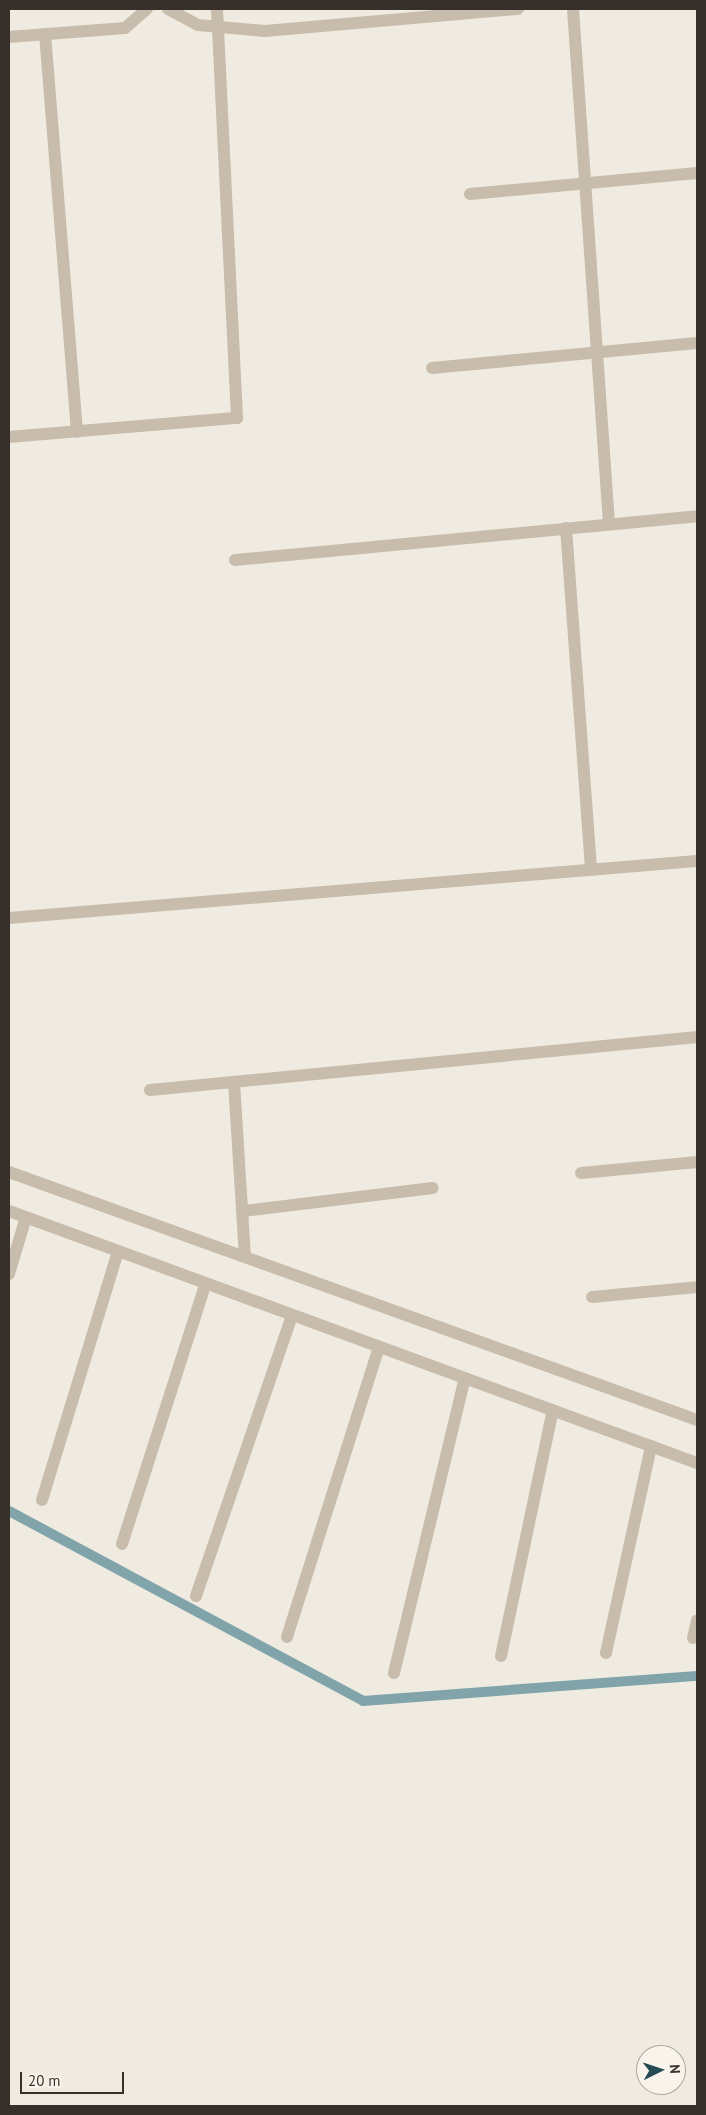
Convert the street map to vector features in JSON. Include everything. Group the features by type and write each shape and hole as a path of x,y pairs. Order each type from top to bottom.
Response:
{"street":[{"path":"9,37 125,28 147,9"},
{"path":"168,9 198,25 265,31 518,9"},
{"path":"9,437 237,418 216,9"},
{"path":"573,9 609,524"},
{"path":"45,34 77,432"},
{"path":"470,194 697,173"},
{"path":"432,368 697,343"},
{"path":"235,560 697,516"},
{"path":"566,528 591,870"},
{"path":"9,918 697,861"},
{"path":"150,1090 697,1037"},
{"path":"234,1082 245,1257"},
{"path":"582,1173 697,1162"},
{"path":"9,1172 697,1420"},
{"path":"243,1211 433,1188"},
{"path":"9,1211 697,1463"},
{"path":"9,1274 26,1217"},
{"path":"42,1500 118,1251"},
{"path":"122,1544 206,1283"},
{"path":"592,1297 697,1287"},
{"path":"196,1596 292,1315"},
{"path":"287,1637 380,1347"},
{"path":"394,1673 465,1378"},
{"path":"501,1656 553,1410"},
{"path":"606,1653 651,1446"},
{"path":"693,1638 697,1620"}],"waterway":[{"path":"9,1511 363,1701 697,1676"}]}
